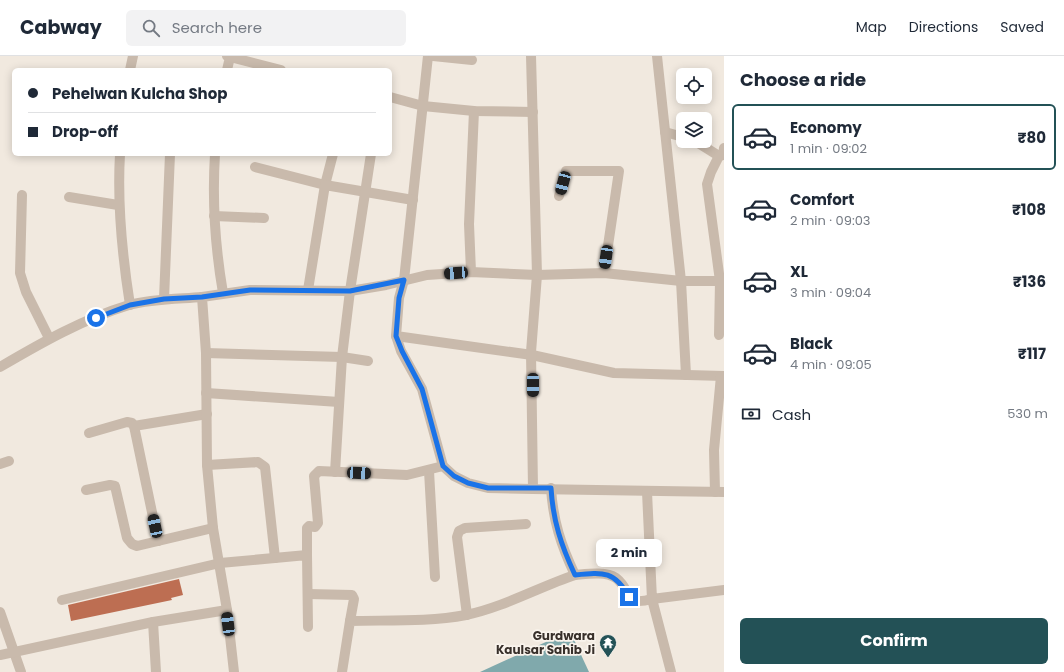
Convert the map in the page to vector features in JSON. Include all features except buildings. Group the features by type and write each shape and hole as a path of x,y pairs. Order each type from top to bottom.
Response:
{"street":[{"path":"130,68 133,56"},
{"path":"396,336 532,355 614,373 722,376 714,450 719,492 647,492 551,488 488,488 468,483 454,476 443,466 422,389 402,351 396,336 399,298 404,280 428,56"},
{"path":"433,56 472,60"},
{"path":"531,56 537,275 531,352 533,488"},
{"path":"657,56 681,281 686,375"},
{"path":"228,68 229,57 273,68"},
{"path":"392,98 423,106 474,111 533,112"},
{"path":"471,272 469,224 474,111"},
{"path":"665,132 676,135"},
{"path":"712,148 722,152 710,172 708,184 722,281 719,335"},
{"path":"120,156 118,205 130,305"},
{"path":"164,299 170,156"},
{"path":"215,156 214,216 216,255 223,293"},
{"path":"308,290 325,185 332,156"},
{"path":"335,472 342,357 350,291 371,156"},
{"path":"255,167 325,185 413,200"},
{"path":"560,196 566,171 619,171 604,273"},
{"path":"22,196 20,273 26,292 49,338"},
{"path":"69,197 118,205"},
{"path":"214,216 264,218"},
{"path":"0,367 49,338 96,318 130,305 164,299 202,297 250,290 350,291 427,275 471,272 537,275 604,273 681,281 722,281"},
{"path":"202,297 206,353 207,465 213,528 227,610 234,672"},
{"path":"206,353 342,357 368,361"},
{"path":"206,393 339,402"},
{"path":"134,426 207,414"},
{"path":"89,433 127,422 132,423 134,426 158,540"},
{"path":"207,465 258,462 265,467 275,558"},
{"path":"308,627 307,528 309,526 315,527 318,523 314,476 319,471 407,475 429,471 443,466"},
{"path":"429,471 435,577"},
{"path":"86,490 115,486 130,542 137,546 213,528"},
{"path":"551,488 553,510 560,540 575,575"},
{"path":"647,492 652,599 671,672"},
{"path":"467,614 457,537 459,531 465,528 526,524"},
{"path":"62,600 220,563 307,555"},
{"path":"350,621 440,618 467,614 491,608 575,575 607,574 615,577 622,584 629,597 640,602 652,599 724,590"},
{"path":"308,594 352,595 354,599 342,672"},
{"path":"0,655 153,622 227,610"},
{"path":"0,612 16,652 22,672"},
{"path":"153,622 156,672"}],"water":[{"path":"570,631 589,672 480,672"}],"place":[{"name":"Gurdwara Kaulsar Sahib Ji","path":"608,658"}],"route":[{"path":"96,318 130,305 164,299 202,297 250,290 350,291 386,285 404,280 399,298 396,336 402,351 422,389 443,466 454,476 468,483 488,488 551,488 556,526 562,546 575,575 607,574 615,577 622,584 629,597"}]}
